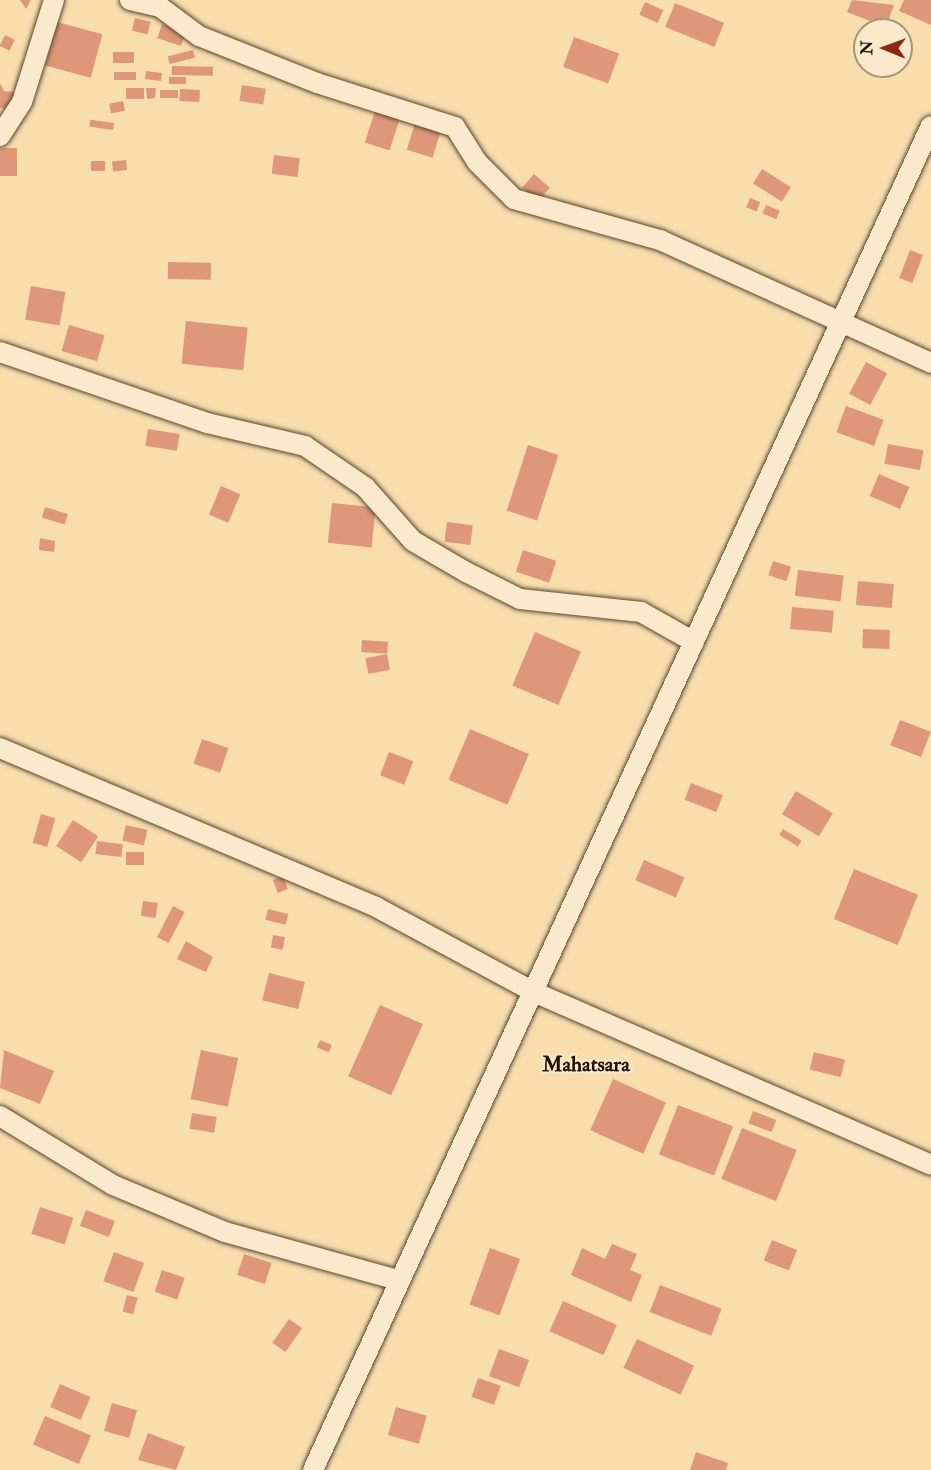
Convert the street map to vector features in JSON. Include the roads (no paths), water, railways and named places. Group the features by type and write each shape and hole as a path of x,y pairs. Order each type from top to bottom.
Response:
{"street":[{"path":"0,136 22,102 54,0"},
{"path":"130,0 160,7 199,36 317,83 455,127 477,162 514,199 660,240 931,363"},
{"path":"313,1470 398,1280 536,993 931,126"},
{"path":"0,352 207,423 305,446 365,487 413,541 466,572 520,599 641,612 694,642"},
{"path":"0,748 376,907 536,993 931,1165"},
{"path":"0,1116 113,1185 225,1232 398,1280"}],"district":[{"name":"Mahatsara","path":"586,1065"}]}
